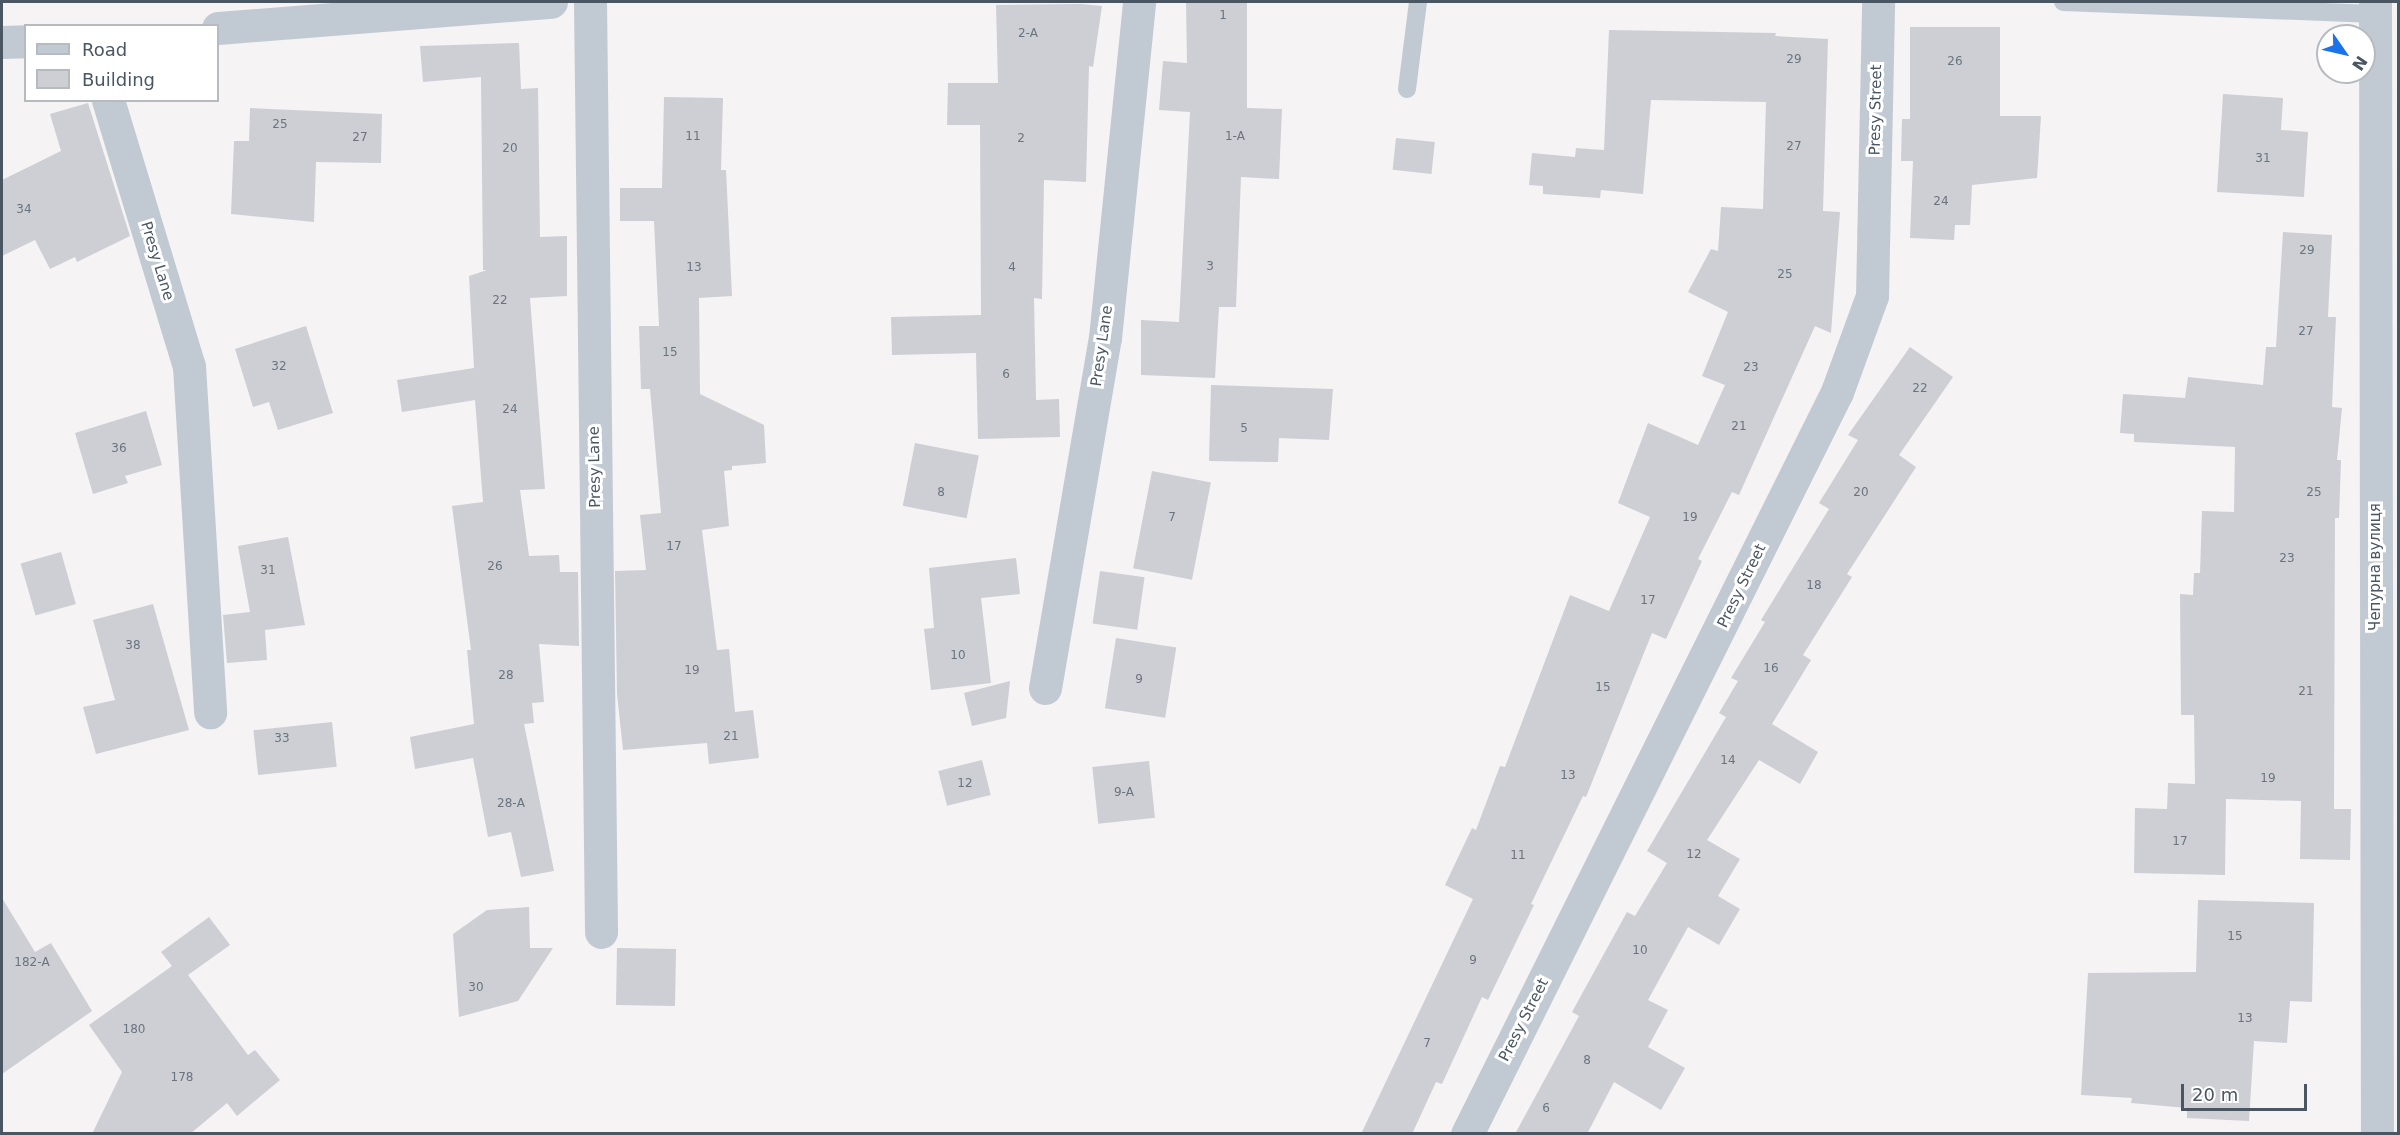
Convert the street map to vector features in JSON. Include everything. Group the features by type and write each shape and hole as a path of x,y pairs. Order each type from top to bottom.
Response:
{"street":[{"path":"219,28 551,2"},
{"name":"Presy Lane","path":"590,2 601,932"},
{"name":"Presy Lane","path":"1045,688 1105,338 1139,2"},
{"name":"Presy Street","path":"1467,1134 1837,392 1872,296 1878,2"},
{"name":"Чепурна вулиця","path":"2375,8 2377,1134"},
{"path":"2,42 24,41"},
{"name":"Presy Lane","path":"109,102 189,366 210,712"}],"lane":[{"path":"1407,89 1418,2"},
{"path":"2063,2 2375,8"}],"building":[{"path":"1186,2 1247,2 1247,108 1282,109 1279,179 1241,177 1236,307 1219,307 1215,378 1141,375 1141,320 1179,322 1190,112 1159,110 1163,61 1187,63"},
{"path":"1081,4 1102,6 1093,67 1089,66 1086,182 1044,180 1042,299 1034,298 1036,400 1059,399 1060,437 978,439 976,353 892,355 891,317 981,315 980,125 947,125 948,83 998,83 996,5"},
{"path":"1910,27 2000,27 2000,116 2041,116 2037,178 1972,185 1970,225 1955,225 1954,240 1910,238 1913,161 1901,161 1902,119 1910,119"},
{"path":"1609,30 1776,33 1775,36 1828,39 1823,211 1840,212 1831,333 1815,326 1739,495 1732,492 1698,559 1702,561 1666,639 1652,633 1586,797 1583,796 1488,1000 1482,997 1442,1084 1436,1082 1412,1134 1361,1134 1473,899 1445,885 1472,828 1476,830 1500,766 1505,767 1570,595 1609,611 1650,517 1618,503 1648,423 1698,445 1725,385 1702,376 1728,312 1688,292 1711,249 1718,251 1721,207 1763,209 1766,102 1651,100 1643,194 1601,190 1600,198 1543,194 1543,186 1529,185 1532,153 1575,157 1576,148 1604,150"},
{"path":"519,43 521,89 538,88 540,237 567,236 567,296 530,298 545,489 520,490 529,556 559,555 560,572 578,572 579,646 539,644 544,702 532,703 534,723 524,724 554,871 521,877 511,832 488,837 473,758 415,769 410,737 474,724 467,650 471,650 452,506 483,502 475,400 402,412 397,380 474,368 469,276 487,270 483,270 481,77 423,82 420,46"},
{"path":"2223,94 2283,98 2281,130 2308,132 2304,197 2217,192"},
{"path":"664,97 723,98 721,170 726,170 732,296 699,298 700,394 764,425 766,463 732,466 732,470 724,471 729,526 702,530 717,650 729,649 735,712 753,710 759,758 709,764 707,743 623,750 617,694 615,571 646,570 640,515 661,513 650,389 641,389 639,326 659,326 654,221 620,221 620,188 662,188"},
{"path":"88,103 130,236 77,262 75,257 50,269 35,240 2,256 2,180 61,151 50,114"},
{"path":"250,108 382,114 381,163 316,162 314,222 231,214 234,141 249,141"},
{"path":"1396,138 1435,142 1431,174 1393,170"},
{"path":"2283,232 2332,235 2328,317 2336,317 2332,407 2342,408 2337,460 2341,460 2339,518 2335,518 2334,809 2351,809 2350,860 2300,859 2301,801 2226,799 2225,875 2134,873 2135,808 2167,809 2168,783 2195,784 2194,715 2181,715 2180,594 2193,595 2194,573 2200,573 2202,511 2234,512 2235,447 2134,442 2134,434 2120,433 2123,394 2185,398 2188,377 2263,385 2266,347 2276,347"},
{"path":"306,326 333,413 278,430 269,402 253,407 235,349"},
{"path":"1910,347 1953,377 1899,455 1916,467 1847,574 1852,577 1803,655 1811,660 1772,724 1818,752 1800,784 1759,760 1707,840 1740,859 1718,896 1740,909 1719,945 1688,927 1648,1000 1668,1010 1648,1047 1685,1068 1661,1110 1614,1082 1587,1134 1515,1134 1579,1016 1572,1012 1627,912 1635,916 1667,863 1647,851 1726,717 1719,713 1738,681 1731,678 1765,622 1761,620 1829,509 1819,503 1858,440 1848,435"},
{"path":"1211,385 1333,389 1329,440 1279,438 1278,462 1209,461"},
{"path":"146,411 162,465 125,476 128,483 93,494 75,433"},
{"path":"915,443 979,455 967,518 903,506"},
{"path":"1152,471 1211,482 1192,580 1133,568"},
{"path":"288,537 305,625 265,630 267,660 227,663 223,615 250,612 238,546"},
{"path":"61,552 76,604 36,615 21,564"},
{"path":"1016,558 1020,594 981,598 991,683 931,690 924,629 934,628 929,568"},
{"path":"1100,571 1145,577 1137,630 1093,623"},
{"path":"153,604 189,730 96,754 83,707 115,700 93,620"},
{"path":"1116,638 1176,648 1165,718 1105,708"},
{"path":"1010,681 1006,718 972,726 964,693"},
{"path":"332,722 337,767 258,775 253,730"},
{"path":"982,760 991,795 947,806 938,771"},
{"path":"1149,761 1155,818 1098,824 1092,767"},
{"path":"2,898 35,952 51,943 92,1011 2,1074"},
{"path":"2198,900 2314,903 2312,1002 2290,1001 2287,1043 2254,1041 2249,1121 2187,1118 2187,1108 2131,1103 2132,1098 2081,1095 2088,973 2196,972"},
{"path":"529,907 530,948 553,948 518,1001 459,1017 453,934 487,910"},
{"path":"209,917 230,945 188,975 248,1055 255,1050 280,1080 237,1116 227,1103 190,1134 92,1134 122,1072 89,1025 172,966 161,952"},
{"path":"617,948 676,949 675,1006 616,1005"}]}
